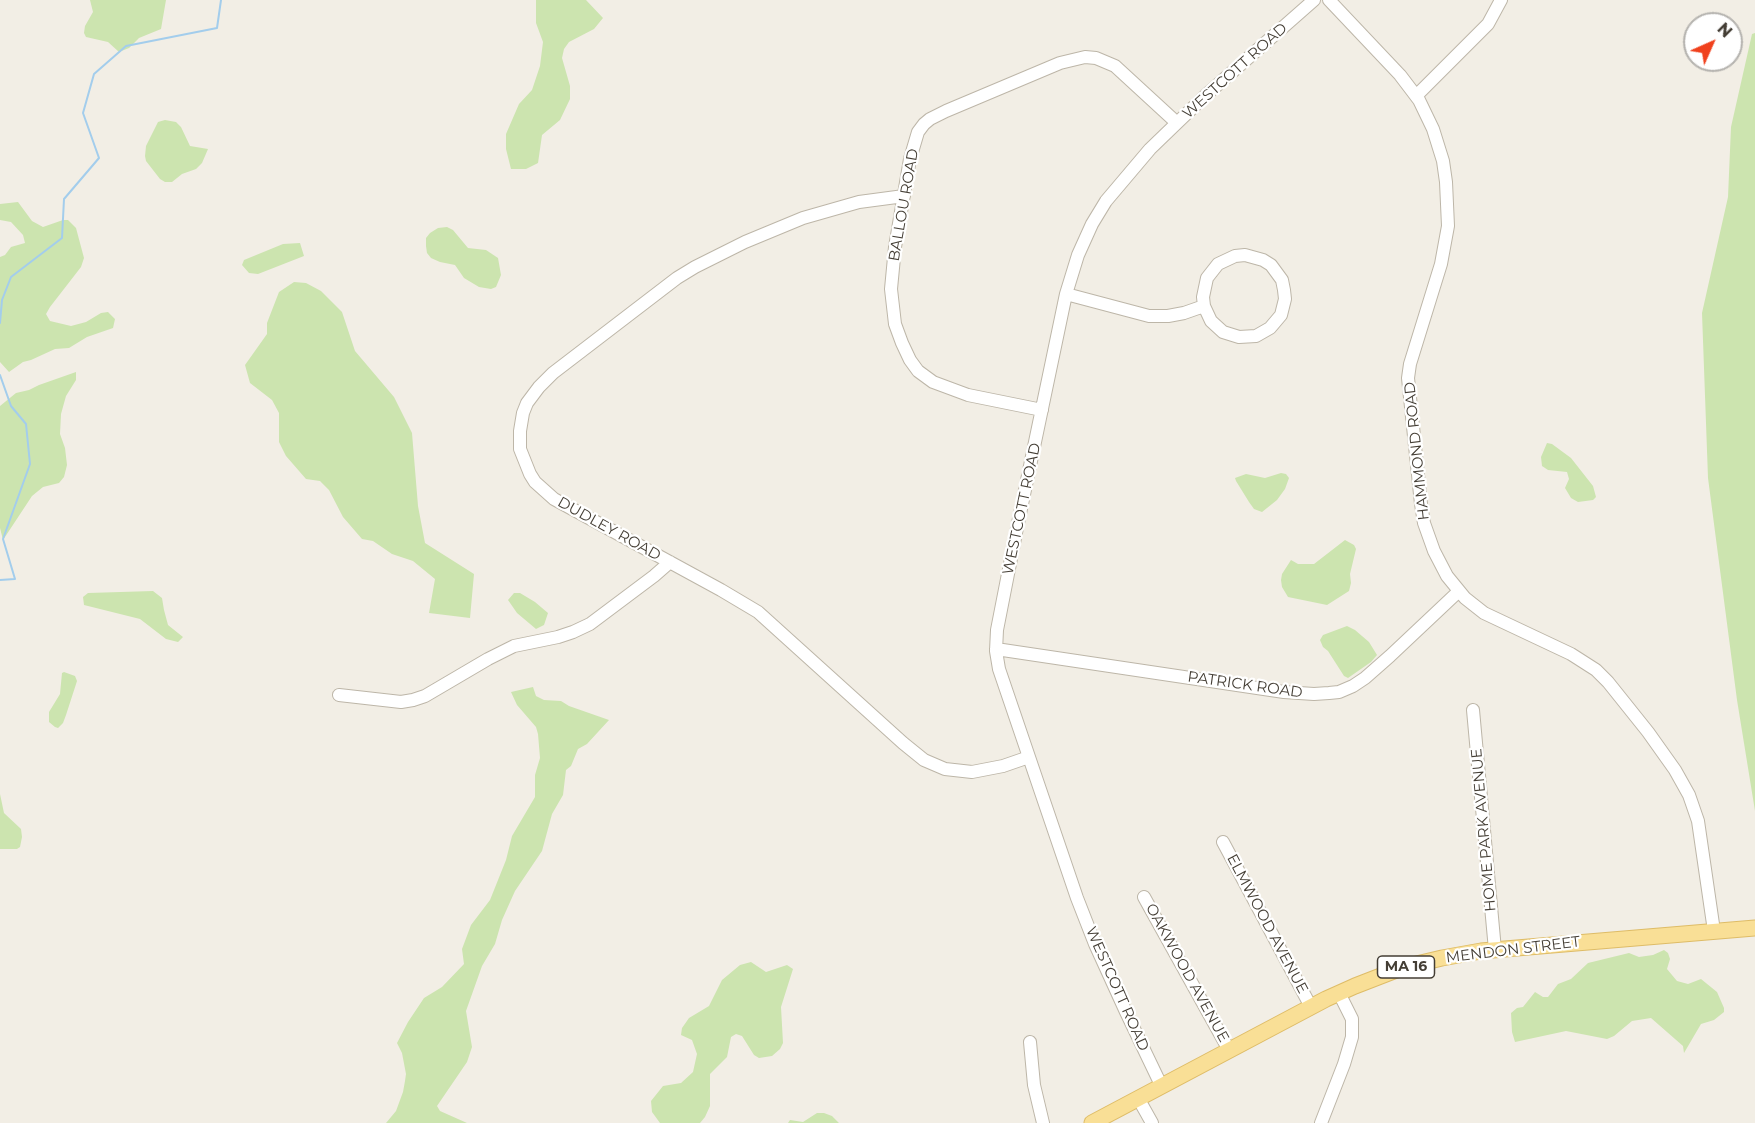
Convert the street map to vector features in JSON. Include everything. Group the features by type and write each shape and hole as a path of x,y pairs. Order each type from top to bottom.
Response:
{"main road":[{"name":"MENDON STREET","path":"1092,1123 1311,1006 1404,967 1442,958 1495,950 1755,928"}],"street":[{"name":"WESTCOTT ROAD","path":"1161,1085 1095,944 1077,898 999,669 996,649 997,630 1066,294 1078,255 1092,224 1106,201 1150,149 1206,95 1314,0"},
{"name":"HAMMOND ROAD","path":"1329,0 1400,75 1416,96 1433,129 1443,161 1448,226 1441,264 1410,364 1408,378 1424,523 1434,551 1458,591 1484,613 1571,654 1596,670 1648,732 1675,770 1689,795 1698,820 1714,931"},
{"path":"1416,96 1488,24 1501,0"},
{"name":"BALLOU ROAD","path":"1042,410 955,391 930,381 910,360 896,324 891,290 895,247 910,159 918,132 924,124 946,111 1060,63 1085,57 1108,62 1126,75 1177,123"},
{"name":"DUDLEY ROAD","path":"904,196 859,202 802,218 745,242 695,267 661,290 553,373 532,395 523,413 519,440 526,466 535,482 554,499 730,594 758,612 924,760 945,769 972,772 1003,766 1029,757"},
{"path":"1235,256 1254,256 1271,265 1282,280 1285,299 1281,315 1270,328 1256,336 1239,337 1223,332 1211,321 1204,306 1203,287 1211,270 1226,259 1235,256"},
{"path":"1066,294 1149,316 1168,316 1204,306"},
{"path":"339,695 401,702 425,696 514,646 558,637 590,624 670,562"},
{"name":"PATRICK ROAD","path":"996,649 1284,692 1307,694 1339,692 1365,678 1458,591"},
{"name":"HOME PARK AVENUE","path":"1473,710 1495,950"},
{"name":"ELMWOOD AVENUE","path":"1223,842 1311,1006"},
{"name":"OAKWOOD AVENUE","path":"1144,897 1229,1050"},
{"path":"1321,1123 1344,1064 1352,1036 1352,1018 1339,993"},
{"path":"1030,1042 1034,1085 1043,1123"},
{"path":"1138,1098 1152,1123"}],"green space":[{"path":"90,0 166,0 161,29 139,38 129,48 119,52 108,42 86,37 85,26 93,12"},
{"path":"536,0 586,0 603,18 594,29 569,42 564,49 562,58 570,86 570,99 560,120 542,135 538,163 526,169 511,169 506,149 506,134 519,104 532,90 540,66 543,42 536,23"},
{"path":"1755,33 1755,811 1737,700 1708,478 1702,313 1728,197 1731,127 1752,34"},
{"path":"165,120 176,122 181,127 190,146 208,149 202,163 196,169 182,174 172,182 160,179 146,161 145,156 146,146 158,122"},
{"path":"18,202 32,221 43,227 68,220 76,228 84,258 81,267 46,314 50,321 71,326 108,312 115,319 113,328 87,337 69,348 55,349 23,362 9,372 0,362 0,257 5,255 11,247 25,243 23,235 11,222 0,220 0,204"},
{"path":"447,227 453,230 468,248 486,250 498,258 501,275 496,287 491,289 479,287 464,278 455,265 431,258 427,253 426,238 438,228"},
{"path":"300,243 304,256 258,274 249,273 242,265 244,260 283,244"},
{"path":"294,282 306,283 321,291 342,312 355,351 394,397 412,433 418,506 425,543 474,574 470,618 429,613 435,579 413,561 392,554 373,541 362,539 343,517 329,490 320,481 306,479 286,456 279,442 279,413 272,400 250,383 245,365 267,334 267,323 279,292"},
{"path":"76,372 76,380 66,396 61,414 60,434 67,465 64,477 59,483 43,487 32,496 3,540 0,528 0,406 16,393"},
{"path":"1547,443 1552,444 1571,458 1593,486 1596,497 1593,500 1578,502 1571,498 1565,488 1569,479 1567,472 1548,470 1542,466 1541,457"},
{"path":"1281,473 1286,474 1289,478 1285,489 1277,500 1262,512 1254,509 1235,478 1246,474 1265,478"},
{"path":"1345,540 1354,545 1356,549 1350,574 1349,591 1327,605 1288,597 1281,580 1291,560 1298,564 1314,564"},
{"path":"153,591 162,598 168,625 183,637 178,642 166,639 140,619 84,605 83,597 88,593"},
{"path":"514,593 520,593 548,613 544,625 536,629 517,613 508,600"},
{"path":"1347,626 1369,642 1377,655 1348,678 1344,676 1320,640 1323,635"},
{"path":"64,672 75,676 77,681 63,723 58,728 49,722 49,712 60,694"},
{"path":"533,687 536,696 544,700 561,701 609,720 587,744 578,749 571,766 566,770 563,795 552,814 542,851 515,891 502,920 495,944 482,966 466,1011 472,1047 467,1062 437,1106 440,1111 467,1123 386,1123 396,1111 403,1092 406,1074 402,1053 397,1043 424,998 442,987 464,964 462,949 471,925 490,900 506,860 512,836 535,797 535,775 540,758 538,734 536,727 517,705 511,692"},
{"path":"0,794 4,813 21,829 20,847 17,849 0,849"},
{"path":"1664,950 1670,959 1667,969 1677,981 1688,984 1701,979 1717,992 1724,1008 1724,1012 1714,1020 1701,1024 1684,1053 1683,1046 1651,1018 1632,1021 1607,1039 1566,1031 1515,1042 1511,1013 1523,1007 1535,992 1548,997 1558,984 1571,979 1588,963 1629,953 1639,957 1653,955"},
{"path":"751,962 766,972 787,965 793,969 781,1007 783,1043 780,1049 772,1056 759,1058 754,1055 742,1036 736,1034 731,1037 727,1057 710,1074 710,1106 705,1117 700,1123 660,1123 652,1112 651,1101 663,1086 681,1083 693,1072 697,1054 692,1040 681,1035 682,1028 689,1018 709,1006 722,980 740,965"},
{"path":"817,1113 832,1116 839,1123 788,1123 790,1120 803,1122"}],"waterway":[{"path":"0,323 2,300 11,277 62,238 64,199 99,158 83,113 94,74 126,46 217,28 221,0"},
{"path":"0,375 11,406 26,424 30,464 3,539 15,579 0,580"}]}
